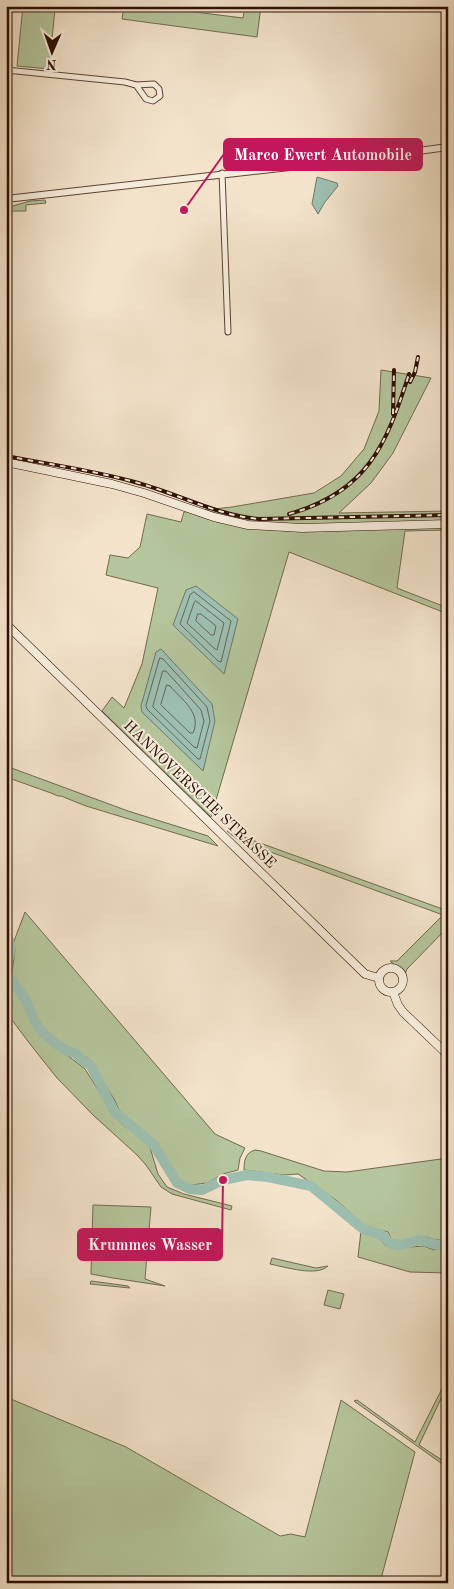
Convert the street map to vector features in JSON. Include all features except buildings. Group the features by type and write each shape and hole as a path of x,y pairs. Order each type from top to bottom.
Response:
{"main road":[{"path":"6,462 112,484 214,517 248,524 302,528 448,524"},
{"name":"HANNOVERSCHE STRASSE","path":"6,624 365,974 379,978 381,987 386,991 393,992 398,1005 404,1012 448,1055"},
{"path":"379,978 382,972 387,969 399,972 402,978 401,985 393,992"}],"street":[{"path":"93,6 114,9 118,6"},
{"path":"6,70 125,82 136,85 154,84 159,88 160,96 153,100 146,99 136,85"},
{"path":"6,199 222,173 343,161 448,147"},
{"path":"222,173 228,332"}],"shaded area":[{"path":"23,6 55,9 49,69 17,66"},
{"path":"124,6 146,6 243,18 245,6 261,6 257,37 122,19"},
{"path":"45,200 46,203 26,205 26,211 6,211 6,208 30,201"},
{"path":"381,370 431,378 393,453 371,483 339,513 448,511 448,530 405,531 397,588 448,608 448,614 289,552 211,817 102,711 112,697 124,708 142,664 158,588 106,575 110,555 128,558 140,547 147,514 181,522 184,512 232,507 314,493 341,476 364,449 379,411"},
{"path":"6,766 128,811 208,836 218,846 86,806 6,777"},
{"path":"227,831 448,911 448,927 407,969 405,974 390,961 397,961 443,915 242,843"},
{"path":"25,912 215,1134 245,1148 240,1158 238,1170 223,1174 207,1183 191,1185 179,1181 157,1142 120,1112 88,1058 83,1056 78,1050 65,1046 54,1039 39,1024 27,995 12,973 15,950 14,941"},
{"path":"6,976 17,991 35,1026 44,1037 85,1069 112,1112 122,1124 149,1144 158,1174 167,1187 184,1194 232,1206 231,1210 172,1194 161,1187 137,1155 93,1115 57,1078 6,1012"},
{"path":"255,1150 324,1171 347,1172 448,1158 448,1240 436,1240 426,1237 406,1241 392,1240 388,1232 365,1226 336,1200 298,1174 284,1175 244,1170 246,1158 249,1153"},
{"path":"93,1205 151,1207 145,1279 165,1286 91,1274"},
{"path":"361,1231 379,1238 386,1246 395,1248 424,1246 434,1250 448,1247 448,1273 410,1272 358,1257"},
{"path":"272,1258 316,1268 328,1266 316,1271 300,1270 270,1264"},
{"path":"91,1281 128,1286 130,1288 90,1284"},
{"path":"328,1290 344,1294 340,1309 324,1305"},
{"path":"448,1377 448,1384 419,1445 448,1464 448,1468 354,1401 357,1400 415,1442"},
{"path":"6,1397 126,1447 280,1536 291,1534 305,1537 341,1400 415,1452 381,1579 390,1583 6,1583"}],"water":[{"path":"317,177 337,183 338,186 318,214 312,204"},
{"path":"196,586 238,619 224,674 173,625 186,590"},
{"path":"161,649 212,704 215,721 203,771 142,712 141,706 156,652"}],"waterway":[{"path":"6,936 11,946 6,965"},
{"path":"6,972 27,1002 34,1020 42,1032 55,1043 67,1051 75,1053 91,1066 114,1111 153,1144 177,1183 190,1189 202,1190 223,1180 247,1175 268,1177 311,1186 363,1229 382,1235 391,1244 401,1245 420,1240 437,1245 448,1244"}],"railway":[{"path":"410,382 415,372 418,357"},
{"path":"393,414 394,370"},
{"path":"289,514 316,505 337,493 355,479 370,463 392,423 409,374"},
{"path":"6,456 116,477 242,517 259,519 448,515"}],"place":[{"name":"Marco Ewert Automobile","path":"184,210"},
{"name":"Krummes Wasser","path":"223,1180"}]}
